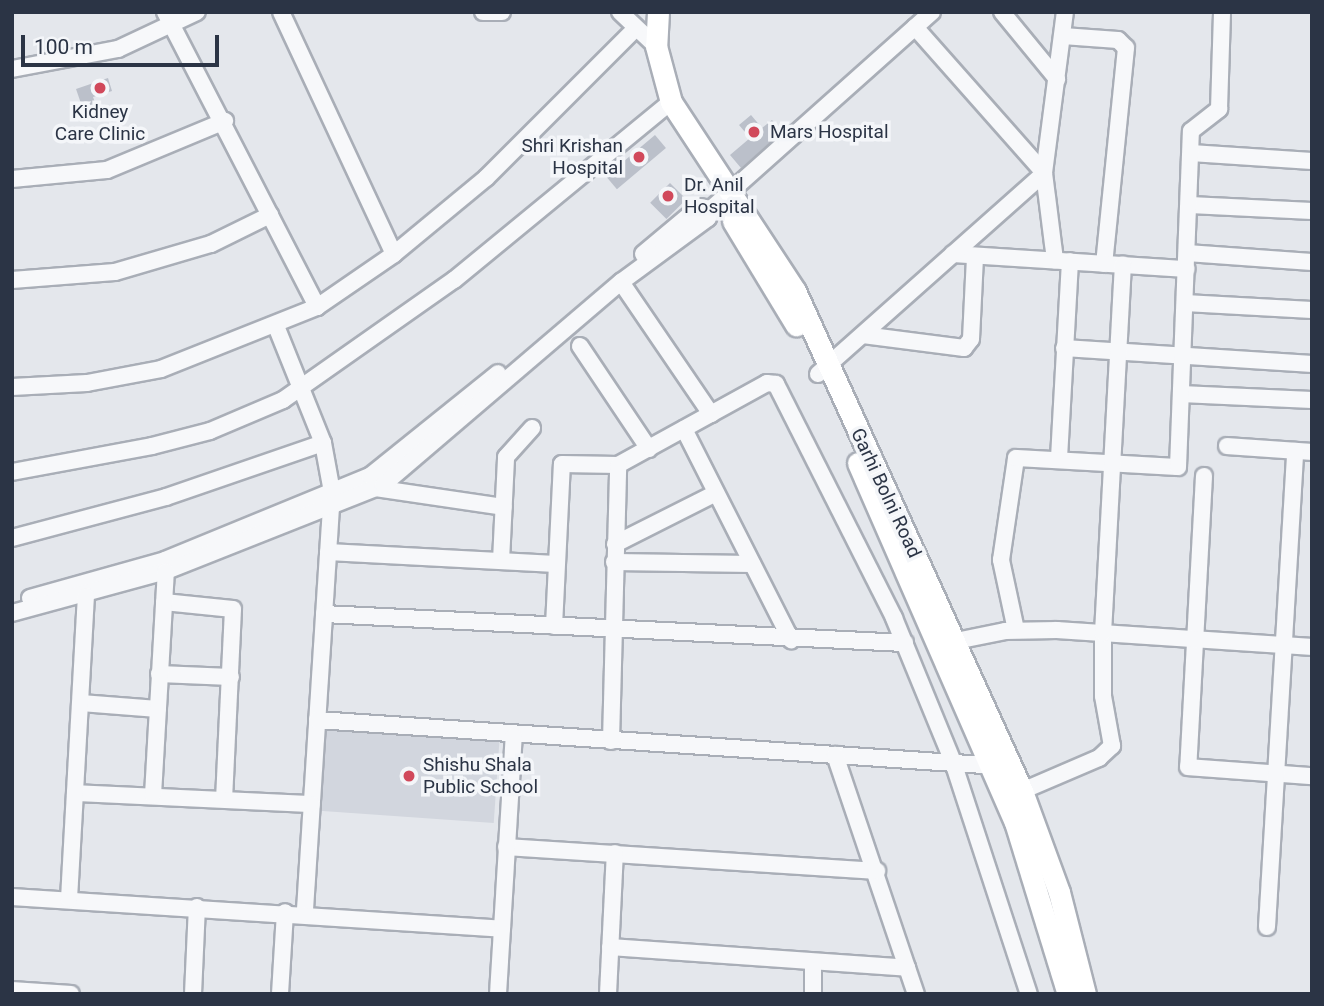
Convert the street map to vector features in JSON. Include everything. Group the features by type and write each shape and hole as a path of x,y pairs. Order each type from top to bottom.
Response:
{"main road":[{"name":"Garhi Bolni Road","path":"658,12 644,31 666,105 720,203 782,267 824,370 1001,766 1039,886 1068,994"},
{"name":"Garhi Bolni Road","path":"1001,766 1022,791 1059,892 1086,994"}],"street":[{"path":"12,69 100,55 169,18 197,12"},
{"path":"281,12 394,254"},
{"path":"483,12 502,12"},
{"path":"12,387 87,383 161,369 276,326 317,307 394,254 486,178 644,31 620,12"},
{"path":"375,488 621,282 708,218 720,203 932,12"},
{"path":"1002,12 1057,79"},
{"path":"1059,458 1064,348 1062,261 1044,173 1065,12"},
{"path":"1016,631 1001,561 1014,463 1024,454 1114,465 1176,469 1193,125 1219,109 1222,12"},
{"path":"169,18 225,121 317,307"},
{"path":"915,27 1044,173"},
{"path":"1063,36 1118,40 1126,48 1104,264"},
{"path":"12,472 210,430 303,388 454,280 666,105"},
{"path":"12,179 107,170 225,121"},
{"path":"1191,153 1312,161"},
{"path":"824,370 1044,173"},
{"path":"12,613 86,596 166,571 332,499 387,464 699,207 720,203"},
{"path":"1190,205 1312,211"},
{"path":"12,279 115,272 211,244 270,215"},
{"path":"953,254 1123,265 1187,261 1312,262"},
{"path":"863,335 964,348 971,339 975,256"},
{"path":"1022,791 1099,758 1112,746 1103,696 1103,633 1123,265"},
{"path":"621,282 710,414"},
{"path":"1185,303 1312,310"},
{"path":"276,326 323,443 332,499 305,913"},
{"path":"580,346 649,449"},
{"path":"1064,348 1183,353 1312,364"},
{"path":"554,626 560,467 567,462 618,465 767,383 779,387 905,643 953,762 1029,994"},
{"path":"1181,394 1312,400"},
{"path":"501,561 508,451 532,428"},
{"path":"684,429 791,640"},
{"path":"12,538 166,496 323,443"},
{"path":"1227,446 1312,452"},
{"path":"1267,927 1295,451"},
{"path":"611,741 611,629 618,465"},
{"path":"1204,475 1188,767 1312,776"},
{"path":"12,602 165,560 332,499 375,488 504,507"},
{"path":"615,544 716,493"},
{"path":"328,552 556,564"},
{"path":"614,562 752,564"},
{"path":"153,795 166,571"},
{"path":"69,899 86,596"},
{"path":"164,603 233,608 224,799"},
{"path":"324,614 791,640 905,643"},
{"path":"946,643 1016,631 1195,638 1312,648"},
{"path":"159,674 231,677"},
{"path":"81,703 158,709"},
{"path":"317,720 514,736 1001,766"},
{"path":"498,994 514,736"},
{"path":"835,755 877,871 916,994"},
{"path":"75,793 312,804"},
{"path":"506,847 877,871"},
{"path":"608,994 615,853"},
{"path":"12,897 305,913 502,929"},
{"path":"193,994 197,906"},
{"path":"280,994 285,912"},
{"path":"610,947 908,968"},
{"path":"813,963 813,994"},
{"path":"12,990 71,994"}],"shaded area":[{"name":"Shishu Shala Public School","path":"325,727 500,739 494,823 319,811"}],"building":[{"path":"108,78 112,91 93,97 100,116 87,121 76,89"},
{"path":"751,115 762,128 772,120 782,132 741,168 730,155 750,138 739,125"},
{"path":"655,135 666,148 617,189 606,176"},
{"path":"670,183 686,199 666,219 650,203"}],"place":[{"name":"Kidney Care Clinic","path":"100,88"},
{"name":"Mars Hospital","path":"754,132"},
{"name":"Shri Krishan Hospital","path":"639,157"},
{"name":"Dr. Anil Hospital","path":"668,196"},
{"name":"Shishu Shala Public School","path":"409,776"}]}
